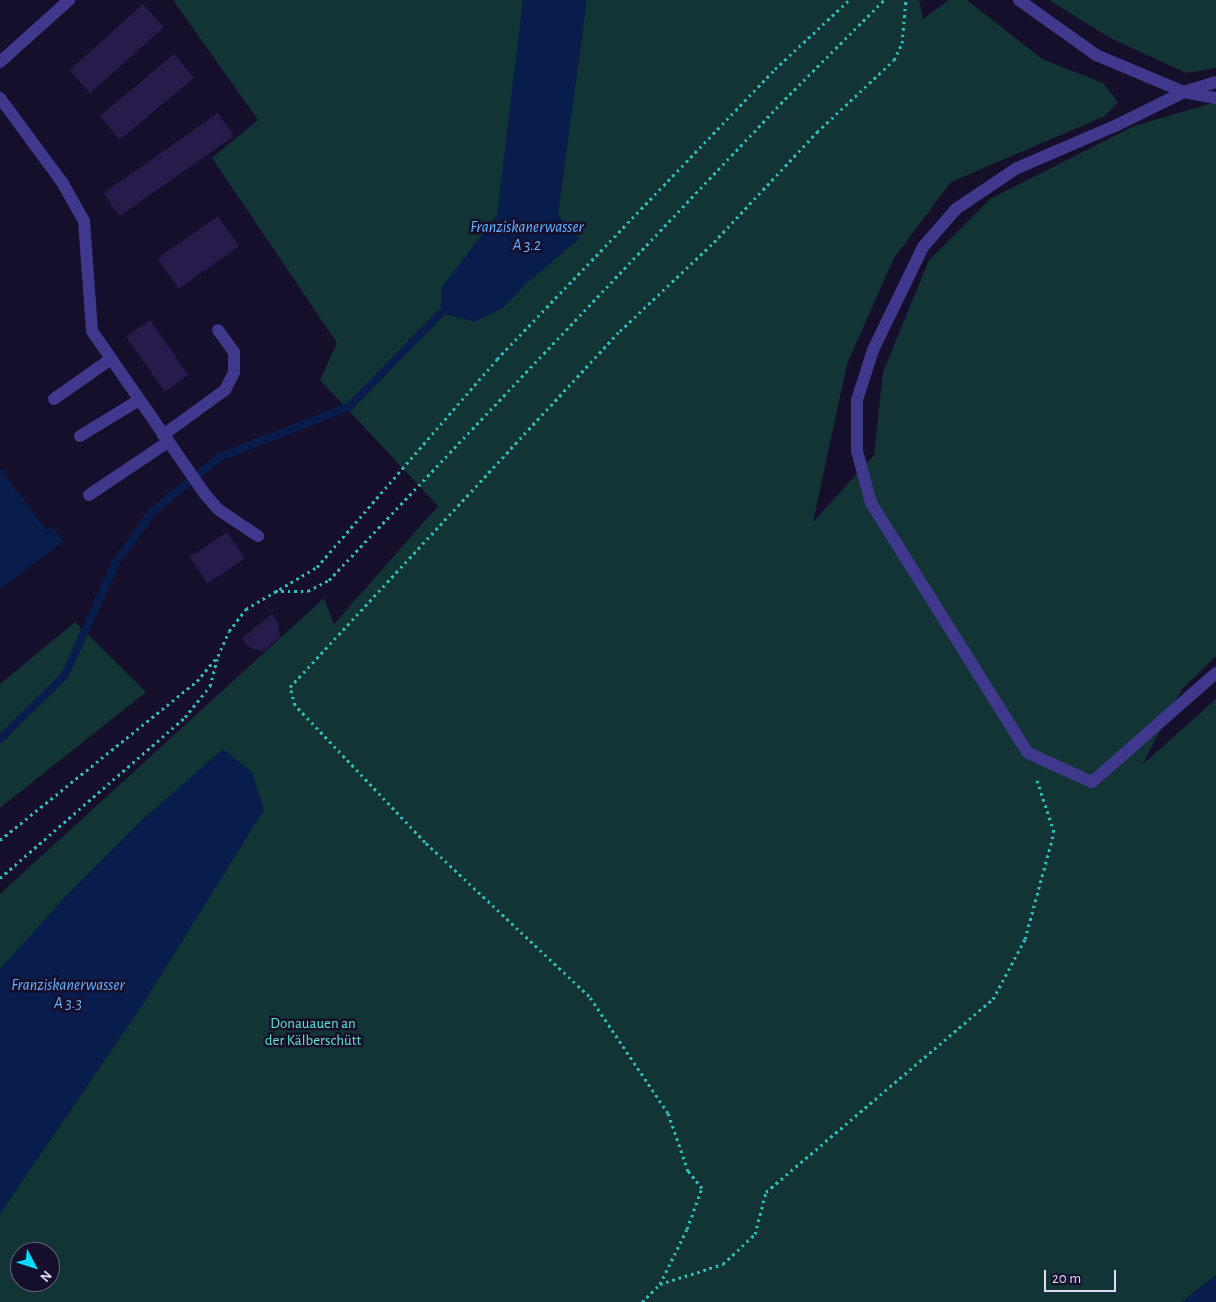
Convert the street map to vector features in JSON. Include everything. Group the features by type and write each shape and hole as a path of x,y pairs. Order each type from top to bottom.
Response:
{"street":[{"path":"0,62 69,0"},
{"path":"1019,0 1037,16 1096,55 1184,92 1216,98"},
{"path":"1216,82 1184,92 1117,126 1017,168 956,209 923,247 873,350 857,400 856,451 871,503 1028,753 1092,782 1216,673"},
{"path":"0,98 62,182 84,221 92,331 204,493 219,510 258,536"},
{"path":"89,494 165,438 225,390 234,372 234,352 218,330"},
{"path":"54,399 111,359"},
{"path":"80,436 139,400"}],"path":[{"path":"0,878 185,717 210,686 218,656 229,631 246,609 273,591 318,566 497,359 775,69 849,0"},
{"path":"273,591 308,591 329,580 784,99 884,0"},
{"path":"642,1302 660,1284 687,1229 702,1188 688,1171 663,1106 588,996 418,835 295,705 290,687 620,331 714,242 817,132 894,60 902,43 906,0"},
{"path":"0,840 158,715 198,681 218,656"},
{"path":"660,1284 723,1264 755,1234 766,1192 993,999 1025,939 1054,832 1028,753"}],"green space":[{"name":"Donauauen an der Kälberschütt","path":"173,0 919,0 923,19 949,0 967,0 1042,59 1103,83 1118,102 1105,116 951,182 894,258 847,364 813,522 874,455 883,372 929,260 990,199 1134,126 1216,102 1216,656 1182,689 1142,765 1216,699 1216,1275 1182,1302 0,1302 0,894 324,598 334,624 438,506 320,380 337,343 212,158 258,120"},
{"path":"1049,0 1216,0 1216,68 1186,73 1110,38"},
{"path":"75,622 146,692 0,808 0,684"}],"water":[{"name":"Franziskanerwasser A 3.2","path":"523,0 587,0 558,215 579,239 528,282 503,308 474,322 441,313 441,288 497,215"},
{"path":"0,468 46,530 52,526 63,542 0,589"},
{"name":"Franziskanerwasser A 3.3","path":"223,749 252,772 264,810 143,1004 0,1214 0,969 65,897 142,820"},
{"path":"1216,1275 1216,1302 1182,1302"}],"building":[{"path":"143,4 164,27 90,93 69,70"},
{"path":"174,54 194,78 120,140 100,116"},
{"path":"218,113 234,136 119,216 103,193"},
{"path":"218,216 239,246 179,289 157,258"},
{"path":"150,320 188,375 165,392 126,337"},
{"path":"227,532 245,559 208,584 190,557"},
{"path":"272,614 278,622 280,637 262,652 249,647 242,638"}],"waterway":[{"path":"0,739 65,675 116,562 153,511 220,457 350,406 441,313"}]}
